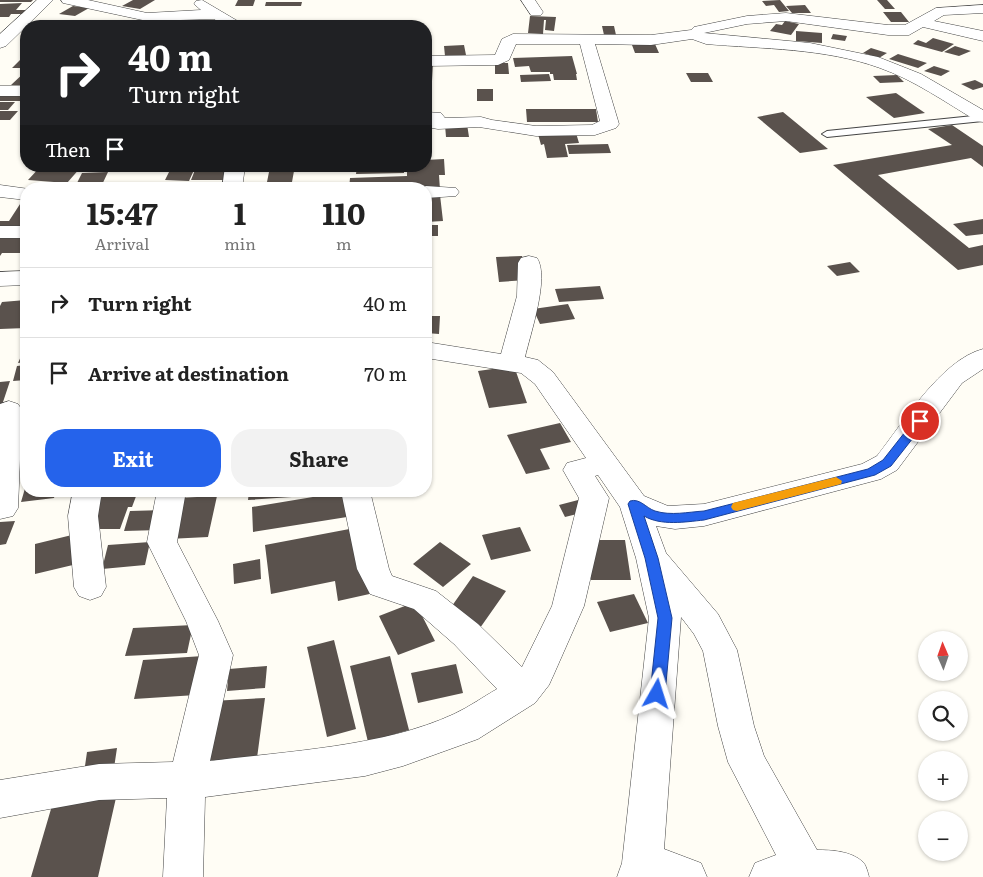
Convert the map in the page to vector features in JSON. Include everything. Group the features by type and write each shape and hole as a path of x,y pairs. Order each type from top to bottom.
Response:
{"street":[{"path":"0,20 22,20 46,0"},
{"path":"68,0 147,17 216,14"},
{"path":"196,0 226,20"},
{"path":"432,61 498,60 503,57 508,42 513,39 651,40 696,34 699,30 747,20 786,17 888,30 909,30 941,11 983,9"},
{"path":"0,44 20,22"},
{"path":"920,22 983,36"},
{"path":"696,34 699,38 811,50 871,59 926,84 983,118"},
{"path":"432,117 435,117 438,124 481,122 489,125 536,131 595,130 610,124 586,39"},
{"path":"0,91 20,91"},
{"path":"0,191 20,193"},
{"path":"432,192 449,192"},
{"path":"0,232 20,232"},
{"path":"511,362 529,296 529,263"},
{"path":"0,279 20,278"},
{"path":"432,351 529,366 544,378 634,504 652,558 665,618 639,873 665,868 687,877"},
{"path":"634,504 652,515 679,518 704,515 871,472 887,463 953,377 983,357"},
{"path":"0,508 3,508 12,409"},
{"path":"0,799 99,782 208,779 364,759 404,748 465,727 523,692 537,674 568,606 594,498 577,470 605,463"},
{"path":"87,497 83,516 90,587"},
{"path":"171,497 162,542 202,621 216,655 187,780 183,877"},
{"path":"356,497 373,569 381,585 425,600 466,634 523,692"},
{"path":"652,558 706,624 720,650 736,726 787,874 836,870 849,877"}],"lane":[{"path":"827,134 983,118"}],"building":[{"path":"0,0 33,0 31,2 0,2"},
{"path":"133,0 155,0 140,9 122,6"},
{"path":"238,0 255,0 253,6 235,6"},
{"path":"780,0 789,11 779,12 774,5 766,6 762,1"},
{"path":"877,0 887,0 895,9 885,9"},
{"path":"266,2 302,2 301,6 265,6"},
{"path":"22,3 16,10 27,10 23,14 11,14 9,17 0,17 0,4"},
{"path":"805,5 811,13 792,13 786,6"},
{"path":"73,6 89,8 75,16 59,14"},
{"path":"883,12 901,12 909,22 891,22"},
{"path":"201,16 200,20 167,20 168,17"},
{"path":"530,16 556,17 554,31 545,30 546,20 544,20 543,34 528,33"},
{"path":"141,19 164,19 163,20"},
{"path":"785,21 799,24 791,35 770,31 776,24 782,25"},
{"path":"602,26 614,26 616,35 604,35"},
{"path":"796,31 822,33 822,43 796,41"},
{"path":"833,34 847,36 845,41 831,39"},
{"path":"933,38 954,44 942,52 913,44 918,40 926,43"},
{"path":"655,44 659,53 635,53 632,45"},
{"path":"464,45 466,55 445,56 444,46"},
{"path":"955,46 971,51 959,56 944,52"},
{"path":"871,48 887,53 879,58 863,53"},
{"path":"898,54 927,63 918,68 889,59"},
{"path":"572,56 577,80 554,80 553,74 550,74 550,72 531,72 529,66 515,67 513,58"},
{"path":"20,60 20,68 12,68"},
{"path":"495,63 508,63 509,74 495,74"},
{"path":"934,66 950,71 941,76 924,71"},
{"path":"686,73 708,73 713,82 691,82"},
{"path":"549,74 551,81 521,82 520,75"},
{"path":"897,75 904,82 880,83 873,76"},
{"path":"20,77 20,85 11,85"},
{"path":"975,80 983,84 983,87 973,90 961,84"},
{"path":"477,89 493,89 493,101 477,101"},
{"path":"0,93 20,93 20,101 0,101"},
{"path":"896,93 925,113 894,118 866,97"},
{"path":"0,102 15,102 8,110 0,110"},
{"path":"526,109 596,109 598,122 527,122"},
{"path":"0,111 18,111 10,120 0,120"},
{"path":"783,112 828,149 800,153 757,117"},
{"path":"467,124 469,137 446,137 445,125"},
{"path":"952,125 983,146 983,167 971,158 878,175 969,248 983,245 983,265 958,270 833,165 952,145 928,129"},
{"path":"576,133 579,143 565,144 568,157 547,158 544,144 541,145 538,134"},
{"path":"608,144 611,153 569,154 567,145"},
{"path":"444,159 445,175 439,175 440,190 432,190 432,182 350,182 350,178 407,176 407,172 432,172 432,160"},
{"path":"35,172 77,172 68,182 28,180"},
{"path":"108,172 103,182 78,182 82,173"},
{"path":"169,172 193,172 189,181 165,180"},
{"path":"194,172 229,172 226,180 191,180"},
{"path":"269,172 294,172 292,182 267,182"},
{"path":"356,172 404,172 404,173 356,174"},
{"path":"440,195 443,221 432,222 432,196"},
{"path":"20,204 20,230 0,230 0,221 9,221"},
{"path":"983,219 983,234 966,236 953,224"},
{"path":"432,225 438,225 438,236 432,236"},
{"path":"20,235 20,253 2,253 0,256 0,236"},
{"path":"522,256 527,280 499,282 496,257"},
{"path":"850,262 860,272 837,276 827,266"},
{"path":"600,286 604,299 559,302 555,289"},
{"path":"20,300 20,328 0,329 0,306 2,302"},
{"path":"568,304 575,319 540,324 533,309"},
{"path":"432,316 440,316 439,334 432,333"},
{"path":"17,366 20,366 20,380 13,381"},
{"path":"514,366 527,403 489,408 478,371"},
{"path":"10,381 2,405 0,406 0,382"},
{"path":"560,423 571,442 540,449 550,469 526,474 507,435"},
{"path":"22,497 54,497 54,498 21,502"},
{"path":"101,497 136,497 132,507 128,507 120,529 88,529"},
{"path":"217,497 208,537 168,539 177,498"},
{"path":"248,497 292,497 248,500"},
{"path":"313,497 344,497 347,517 253,532 252,507"},
{"path":"582,499 589,511 565,517 559,505"},
{"path":"165,510 160,530 124,531 130,511"},
{"path":"15,521 6,544 0,545 0,522"},
{"path":"360,527 374,593 338,601 335,581 271,594 265,545"},
{"path":"520,527 531,551 491,560 482,535"},
{"path":"76,534 77,564 35,574 35,544"},
{"path":"587,540 625,540 631,580 591,580"},
{"path":"150,542 145,565 102,569 108,545"},
{"path":"440,542 471,564 443,587 413,564"},
{"path":"260,559 261,579 234,584 233,564"},
{"path":"473,576 506,591 480,628 447,613"},
{"path":"634,594 648,623 610,632 597,602"},
{"path":"415,602 435,641 398,655 379,616"},
{"path":"193,625 187,653 125,656 133,628"},
{"path":"334,640 356,729 327,737 307,647"},
{"path":"203,656 196,695 134,699 143,660"},
{"path":"390,656 409,730 368,742 350,666"},
{"path":"456,664 463,693 418,703 411,673"},
{"path":"267,666 265,688 227,691 229,669"},
{"path":"265,698 257,758 201,761 212,701"},
{"path":"117,748 114,768 84,773 87,752"},
{"path":"118,789 98,877 31,877 56,792"}],"slow traffic":[{"path":"737,507 836,481"}],"route":[{"path":"657,694 665,618 652,558 634,504 652,515 679,518 704,515 871,472 887,463 920,421"}]}
